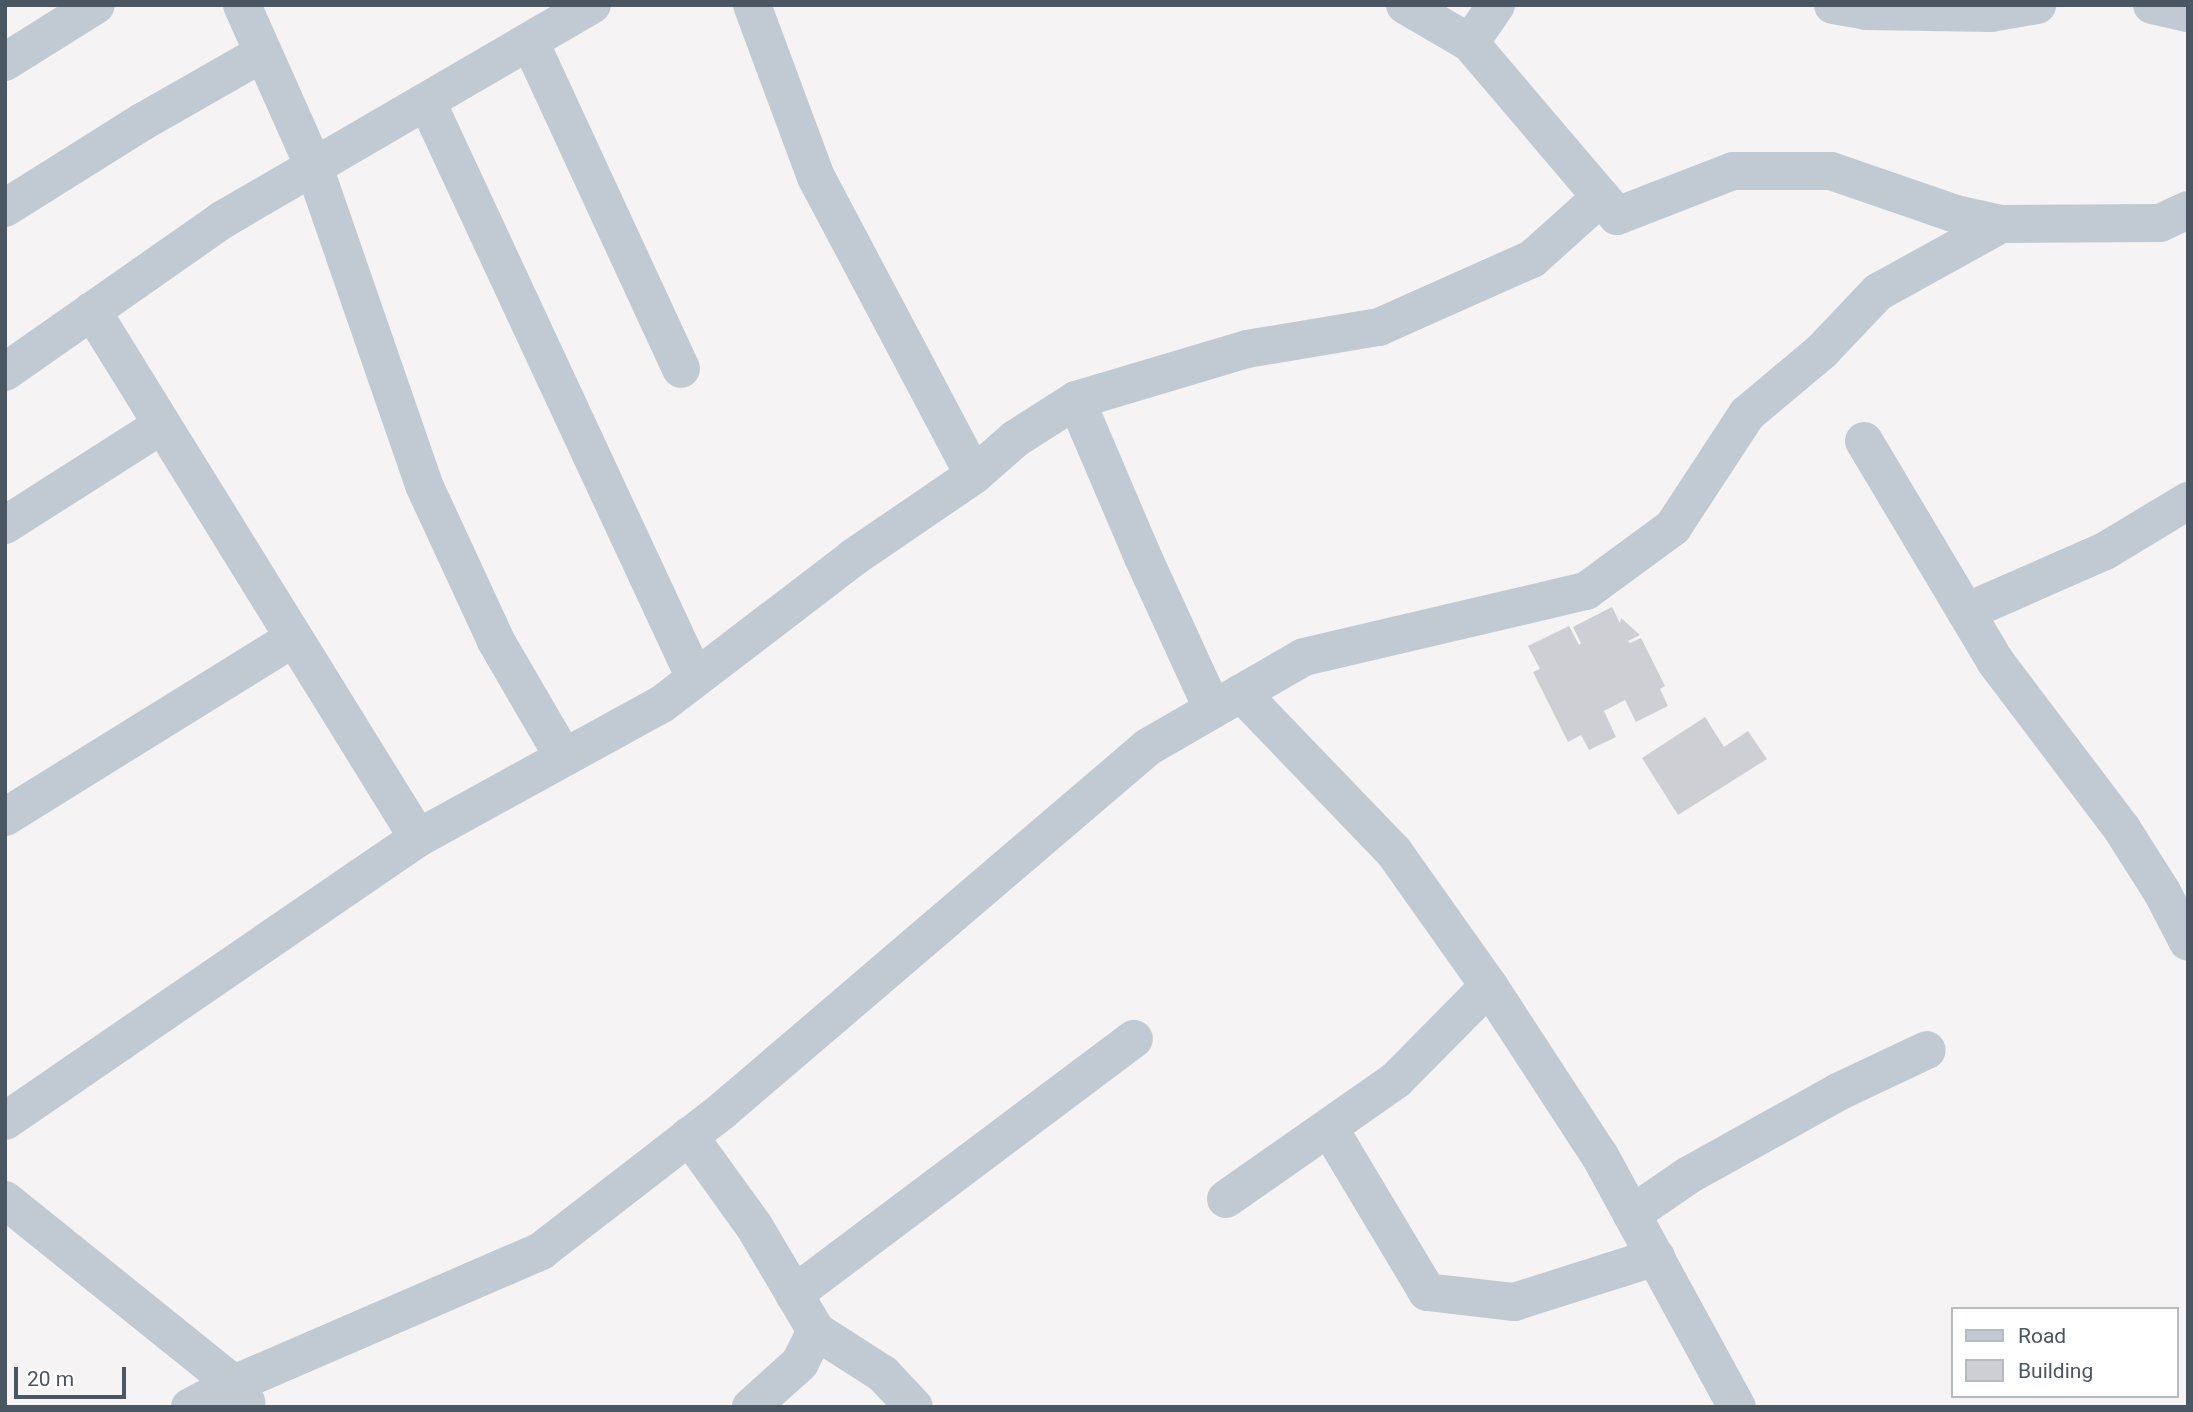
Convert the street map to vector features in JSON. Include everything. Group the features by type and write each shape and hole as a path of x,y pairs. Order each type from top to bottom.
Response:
{"street":[{"path":"5,62 96,5"},
{"path":"242,5 314,167 424,485 496,641 564,758"},
{"path":"5,372 222,220 592,5"},
{"path":"752,5 816,177 974,475"},
{"path":"1405,5 1469,43 1617,216 1733,171 1831,171 1956,214 2001,224 2160,223 2188,210"},
{"path":"1469,43 1496,5"},
{"path":"1833,5 1866,11 1992,13 2037,5"},
{"path":"2152,5 2188,13"},
{"path":"530,43 681,369"},
{"path":"5,208 142,122 263,53"},
{"path":"427,102 695,678"},
{"path":"5,1121 418,838 662,704 854,557 974,475 1015,439 1076,400 1247,349 1379,327 1532,259 1601,197"},
{"path":"190,1407 242,1395 541,1251 722,1111 1149,747 1227,701 1304,657 1586,590 1673,527 1747,414 1822,351 1878,292 2001,224"},
{"path":"92,311 418,838"},
{"path":"1076,400 1142,555 1227,701 1394,852 1489,986 1600,1156 1737,1407"},
{"path":"5,525 162,425"},
{"path":"1864,441 1995,661 2122,829 2162,892 2188,942"},
{"path":"1966,612 2105,551 2188,500"},
{"path":"5,817 294,638"},
{"path":"1226,1199 1396,1080 1489,986"},
{"path":"794,1294 1134,1039"},
{"path":"1632,1214 1689,1175 1838,1092 1927,1050"},
{"path":"1329,1128 1427,1292 1514,1302 1656,1257"},
{"path":"689,1136 754,1226 816,1331 883,1374 914,1407"},
{"path":"5,1200 242,1395"},
{"path":"751,1407 800,1363 816,1331"}],"building":[{"path":"1612,607 1620,623 1621,618 1640,635 1628,641 1630,643 1641,638 1665,686 1660,689 1668,706 1636,722 1625,700 1604,711 1616,737 1589,750 1581,735 1568,742 1533,672 1540,669 1528,646 1569,626 1579,645 1581,643 1573,627"},
{"path":"1705,717 1724,747 1748,731 1767,759 1678,815 1642,758"}]}
